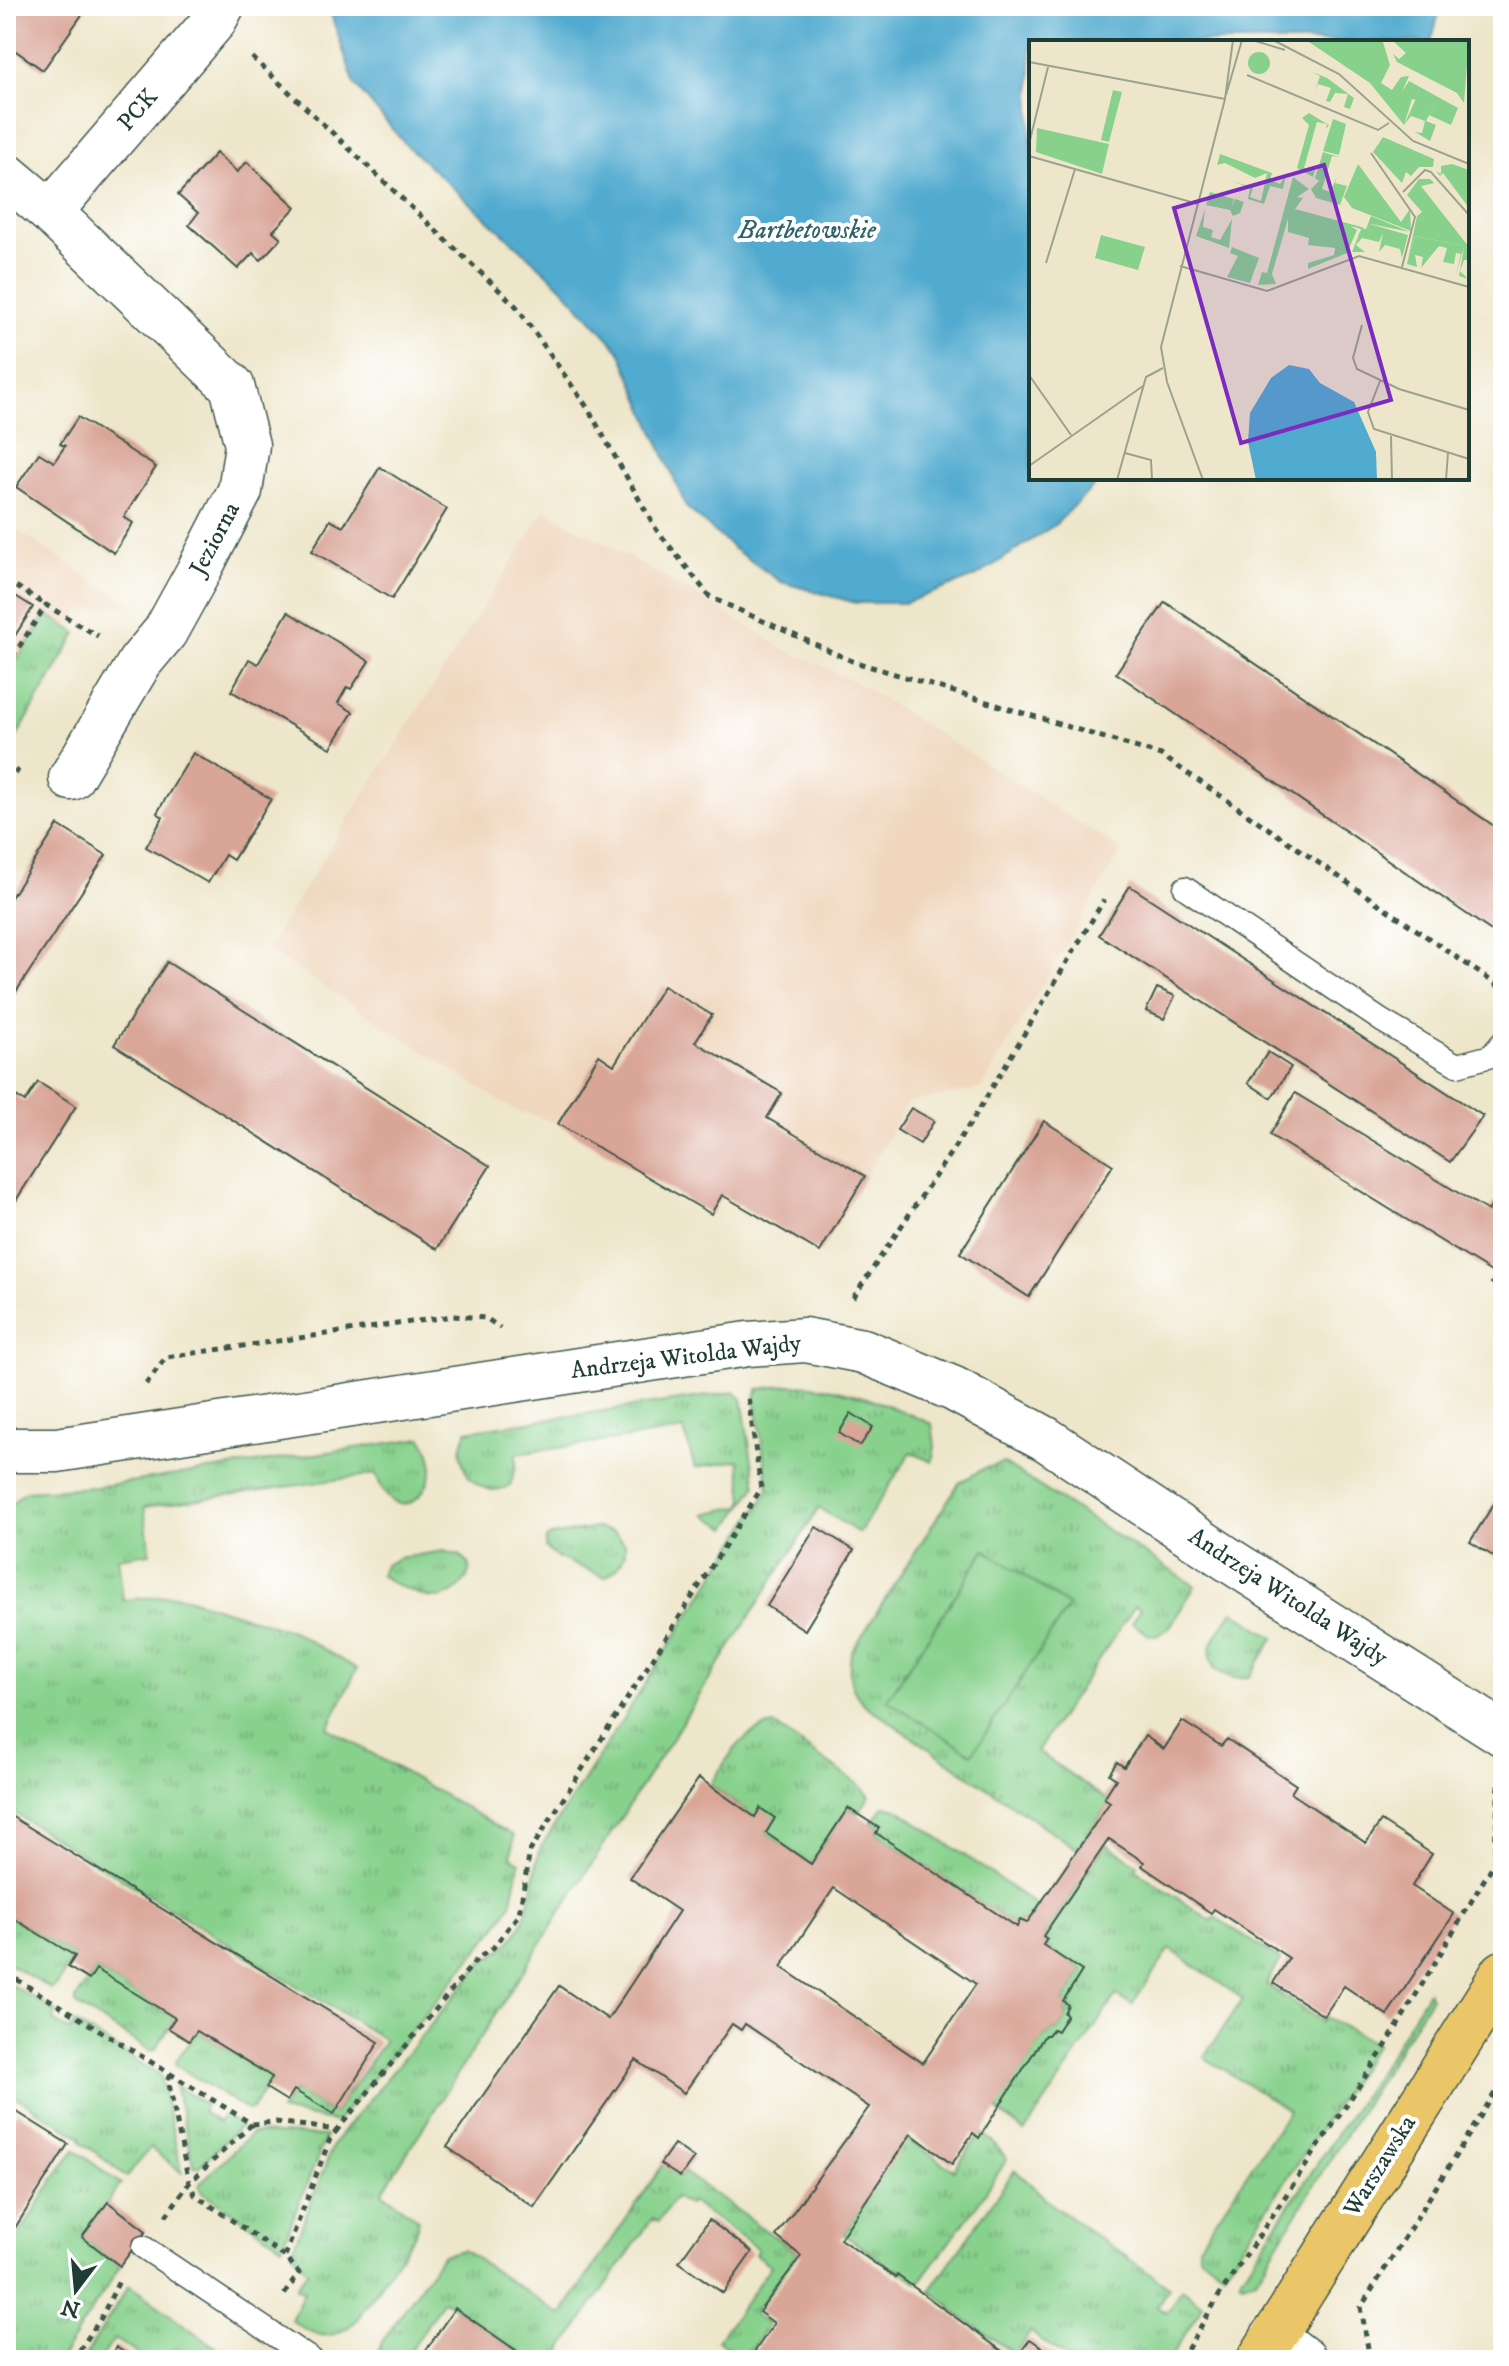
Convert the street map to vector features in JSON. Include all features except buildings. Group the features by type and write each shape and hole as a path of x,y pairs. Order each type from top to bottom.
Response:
{"main road":[{"name":"Warszawska","path":"1279,2352 1503,1973"}],"street":[{"name":"PCK","path":"50,212 218,14"},
{"name":"Jeziorna","path":"6,175 50,212 232,386 247,445 240,491 165,632 140,662 71,778"},
{"name":"Andrzeja Witolda Wajdy","path":"6,1450 57,1450 748,1344 805,1340 863,1351 954,1389 1046,1439 1229,1560 1503,1734"}],"lane":[{"path":"1185,888 1382,1021 1457,1065 1491,1056 1503,1042"},
{"path":"143,2247 312,2360"}],"path":[{"path":"218,14 516,306 587,407 656,529 710,597 852,661 1161,755 1503,989"},
{"path":"6,580 140,662"},
{"path":"6,667 46,605"},
{"path":"846,1308 974,1118 1104,900"},
{"path":"285,2256 330,2139 477,1959 493,1948 519,1914 530,1851 761,1489 748,1396"},
{"path":"1181,2360 1220,2294 1385,2047 1494,1863 1497,1796 1501,1777"},
{"path":"6,1973 252,2124 276,2122 337,2130"},
{"path":"171,2074 168,2079 189,2183 195,2195 285,2256 299,2273 263,2328"},
{"path":"1370,2360 1361,2307 1503,2080"}],"shaded area":[{"path":"545,510 698,596 781,647 858,683 1122,850 981,1089 909,1102 820,1252 722,1195 558,1124 511,1108 266,949"},
{"path":"6,523 130,604 79,612 6,730"}],"green space":[{"path":"46,614 77,633 6,755 6,677"},
{"path":"789,1385 845,1392 932,1424 935,1446 932,1462 911,1452 859,1533 819,1508 382,2192 419,2220 414,2235 355,2322 338,2333 315,2334 291,2320 304,2292 296,2288 307,2271 292,2251 334,2143 483,1961 498,1953 519,1929 530,1899 539,1850 769,1490 755,1397 758,1389"},
{"path":"734,1392 742,1399 756,1486 727,1528 704,1514 741,1506 744,1500 739,1460 695,1468 684,1430 516,1454 516,1467 510,1485 496,1490 482,1487 470,1478 462,1460 467,1431"},
{"path":"422,1438 431,1456 431,1475 420,1496 408,1504 394,1502 383,1490 376,1474 144,1507 150,1553 118,1558 123,1600 177,1595 292,1631 357,1669 328,1728 514,1836 511,1857 520,1862 511,1905 495,1929 337,2122 280,2111 294,2090 334,2114 385,2040 6,1808 6,1508 26,1491 96,1487"},
{"path":"1003,1463 1195,1586 1169,1628 1156,1636 1149,1635 1132,1623 1141,1609 1135,1606 1037,1751 1110,1802 1077,1849 865,1705 851,1681 851,1653 959,1483 983,1469"},
{"path":"596,1528 613,1532 625,1544 620,1564 604,1577 556,1557 545,1548 546,1539 551,1536"},
{"path":"985,1550 1069,1606 972,1754 887,1700"},
{"path":"444,1551 461,1556 470,1565 463,1583 448,1595 435,1598 423,1596 381,1575 385,1565 399,1558"},
{"path":"1233,1611 1274,1638 1249,1677 1233,1678 1217,1671 1210,1656 1214,1640"},
{"path":"774,1725 857,1783 870,1796 858,1813 848,1808 811,1864 766,1833 775,1818 755,1817 710,1785 744,1739"},
{"path":"884,1806 897,1809 1038,1906 1027,1923 1020,1920 1017,1927 876,1833 879,1828 872,1823"},
{"path":"1106,1844 1138,1865 1136,1870 1212,1921 1215,1917 1281,1960 1266,1984 1322,2022 1325,2017 1376,2044 1225,2272 1199,2256 1199,2245 1289,2111 1204,2057 1243,1999 1170,1949 1132,2005 1116,1995 1025,2132 997,2110 1045,2035 1053,2029 1057,2031 1067,2016 1064,2013 1068,2005 1063,2001 1082,1971 1043,1945 1047,1939 1043,1936"},
{"path":"6,1914 75,1956 56,1986 51,1989 6,1962"},
{"path":"96,1969 175,2018 156,2049 151,2051 76,2005 76,1999"},
{"path":"6,1982 57,2012 53,2021 70,2031 75,2023 160,2075 182,2173 150,2148 127,2177 81,2141 81,2137 13,2095 6,2105"},
{"path":"1428,1991 1431,1997 1256,2279 1242,2283 1239,2281 1393,2050"},
{"path":"197,2031 272,2077 252,2109 247,2110 177,2066 176,2061"},
{"path":"175,2085 205,2104 202,2112 219,2122 224,2115 241,2126 199,2166 194,2167"},
{"path":"252,2133 326,2136 282,2246 199,2187"},
{"path":"981,2133 1007,2159 919,2283 843,2234 905,2140 954,2170"},
{"path":"75,2150 121,2184 83,2237 120,2266 60,2360 6,2360 6,2255"},
{"path":"663,2165 680,2177 684,2172 797,2253 754,2314 768,2325 749,2352 759,2360 747,2360 718,2340 771,2266 755,2254 758,2249 691,2202 688,2205 675,2197 658,2222 652,2219 561,2351 572,2360 530,2360 443,2300 405,2360 375,2360 382,2342 442,2255 463,2250 561,2315"},
{"path":"1015,2170 1054,2206 1169,2287 1157,2306 1167,2312 1182,2289 1203,2305 1169,2360 1070,2360 1030,2332 1015,2354 950,2309 951,2306 930,2291"},
{"path":"129,2285 233,2360 147,2360 114,2339 100,2360 83,2360"}],"water":[{"name":"Bartbetowskie","path":"328,6 1441,6 1432,40 1029,40 1029,480 1100,480 1056,524 975,577 905,603 856,603 781,582 734,549 686,507 620,351 560,285 405,144 355,85"}]}
